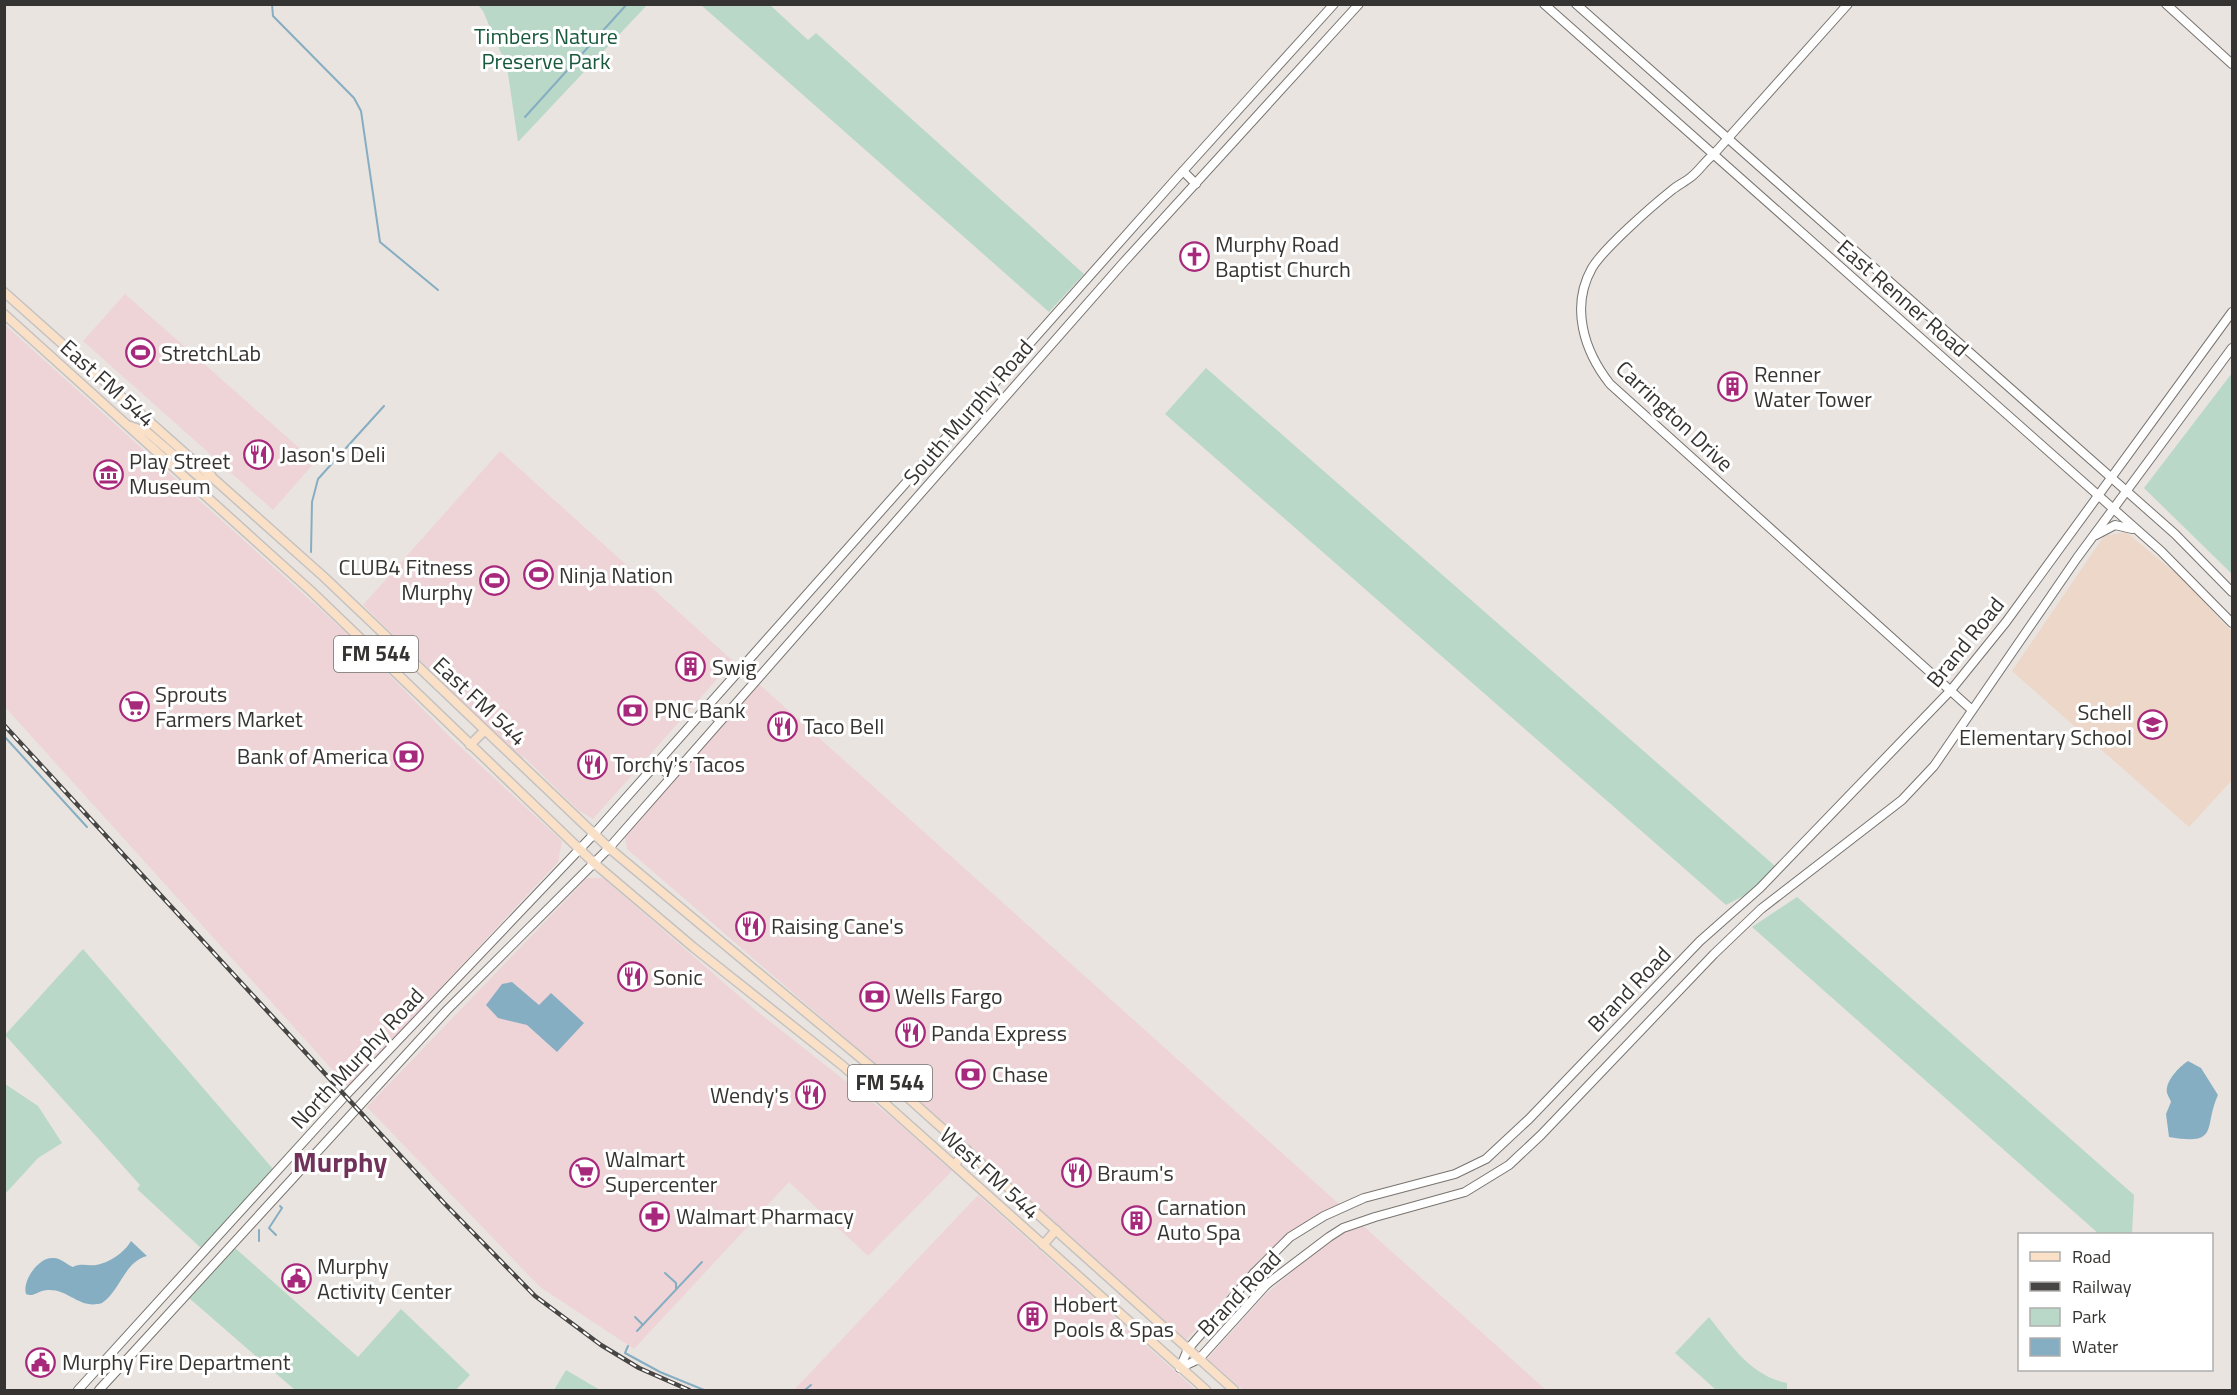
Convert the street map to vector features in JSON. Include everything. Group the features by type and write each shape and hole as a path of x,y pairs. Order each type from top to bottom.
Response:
{"main road":[{"name":"South Murphy Road","path":"594,834 1183,171 1335,4"},
{"name":"South Murphy Road","path":"609,848 1196,184 1359,4"},
{"name":"East Renner Road","path":"1544,4 2140,533 2199,587 2232,623"},
{"name":"East Renner Road","path":"1576,4 2175,534 2232,592"},
{"name":"Carrington Drive","path":"1848,4 1692,177 1672,189 1627,231 1593,268 1581,302 1584,339 1593,361 1610,384 1972,710"},
{"path":"2166,4 2232,64"},
{"path":"1183,171 1196,184"},
{"name":"East FM 544","path":"4,292 324,577 609,848"},
{"name":"East FM 544","path":"4,314 311,591 580,849"},
{"name":"Brand Road","path":"1180,1368 1188,1349 1254,1273 1290,1238 1324,1216 1364,1198 1455,1173 1486,1159 1529,1119 1700,941 1760,888 1951,690 2006,622 2231,316"},
{"name":"Brand Road","path":"1180,1368 1199,1359 1267,1284 1296,1260 1343,1228 1465,1192 1509,1165 1541,1136 1714,954 1761,909 1902,800 1934,766 2092,537 2232,348"},
{"path":"127,425 147,432 204,481 211,475"},
{"path":"2092,537 2115,525 2128,527 2140,533"},
{"path":"706,708 720,721"},
{"path":"470,745 484,731"},
{"path":"657,764 671,777"},
{"name":"North Murphy Road","path":"78,1390 345,1096 594,834"},
{"name":"North Murphy Road","path":"98,1390 460,997 609,848"},
{"name":"West FM 544","path":"609,848 905,1095 1234,1390"},
{"name":"West FM 544","path":"580,849 693,947 800,1031 1206,1390"},
{"path":"449,986 460,997"},
{"path":"800,1031 811,1018"},
{"path":"954,1165 967,1150"},
{"path":"1043,1245 1056,1230"},
{"path":"190,1268 201,1278"},
{"path":"1254,1273 1267,1284"},
{"path":"184,1275 195,1285"},
{"path":"87,1381 98,1390"}],"shaded area":[{"path":"125,294 315,462 273,510 83,341"},
{"path":"4,324 361,646 451,738 562,841 558,862 348,1087 5,707"},
{"path":"500,451 733,661 593,819 578,810 525,758 519,757 363,605"},
{"name":"Schell Elementary School","path":"2126,532 2183,579 2232,632 2232,780 2189,827 2012,671 2104,536"},
{"path":"759,684 1339,1204 1295,1229 1260,1259 1186,1340 851,1043 627,849 625,837"},
{"path":"587,878 603,878 753,1008 895,1120 952,1171 868,1256 789,1182 634,1349 540,1287 367,1107"},
{"path":"978,1195 1196,1390 794,1390"},
{"path":"1361,1224 1546,1390 1243,1390 1207,1359 1264,1296 1325,1243"}],"green space":[{"name":"Timbers Nature Preserve Park","path":"478,5 647,5 518,142 507,67 483,11"},
{"path":"701,5 770,5 808,40 816,33 1084,274 1049,312"},
{"path":"1206,368 1775,866 1749,893 1726,905 1165,414"},
{"path":"2232,373 2232,574 2144,488"},
{"path":"1797,897 2134,1195 2132,1233 2098,1233 1752,927"},
{"path":"83,949 273,1169 201,1248 137,1189 140,1185 5,1035"},
{"path":"5,1084 38,1106 62,1143 38,1158 5,1194"},
{"path":"235,1248 358,1357 401,1309 470,1375 456,1390 295,1390 189,1298"},
{"path":"1709,1317 1743,1358 1763,1374 1787,1383 1787,1390 1716,1390 1675,1353"},
{"path":"566,1370 600,1390 554,1390"}],"water":[{"path":"512,982 539,1005 551,993 584,1023 557,1052 527,1025 498,1018 486,1005 502,984"},
{"path":"2188,1061 2201,1068 2218,1095 2207,1131 2196,1139 2169,1137 2166,1114 2171,1102 2167,1093 2168,1084 2173,1075"},
{"path":"131,1241 147,1256 133,1264 114,1291 102,1303 87,1304 55,1291 45,1290 31,1295 26,1294 26,1283 32,1271 41,1262 52,1258 73,1267 96,1265 116,1256"}],"waterway":[{"path":"272,4 273,16 354,98 361,111 380,242 438,290"},
{"path":"525,117 627,4"},
{"path":"311,552 312,502 318,479 384,406"},
{"path":"4,736 87,827"},
{"path":"276,1235 269,1228 282,1208 280,1206"},
{"path":"259,1230 259,1241"},
{"path":"637,1331 702,1262"},
{"path":"665,1273 676,1283 676,1289"},
{"path":"635,1317 643,1325"},
{"path":"628,1346 625,1353 660,1372 704,1390"},
{"path":"805,1390 811,1385"}],"railway":[{"path":"4,725 444,1203 535,1296 601,1345 639,1368 689,1390"}],"place":[{"name":"Murphy Road Baptist Church","path":"1194,257"},
{"name":"StretchLab","path":"140,353"},
{"name":"Renner Water Tower","path":"1733,387"},
{"name":"Jason's Deli","path":"259,454"},
{"name":"Play Street Museum","path":"108,474"},
{"name":"Ninja Nation","path":"538,575"},
{"name":"CLUB4 Fitness Murphy","path":"494,580"},
{"name":"Swig","path":"691,667"},
{"name":"Sprouts Farmers Market","path":"134,707"},
{"name":"PNC Bank","path":"633,710"},
{"name":"Schell Elementary School","path":"2153,725"},
{"name":"Taco Bell","path":"782,726"},
{"name":"Bank of America","path":"409,756"},
{"name":"Torchy's Tacos","path":"592,764"},
{"name":"Raising Cane's","path":"750,926"},
{"name":"Sonic","path":"632,977"},
{"name":"Wells Fargo","path":"874,996"},
{"name":"Panda Express","path":"910,1033"},
{"name":"Chase","path":"971,1074"},
{"name":"Wendy's","path":"810,1095"},
{"name":"Walmart Supercenter","path":"584,1172"},
{"name":"Braum's","path":"1076,1173"},
{"name":"Walmart Pharmacy","path":"655,1216"},
{"name":"Carnation Auto Spa","path":"1136,1220"},
{"name":"Murphy Activity Center","path":"296,1279"},
{"name":"Hobert Pools & Spas","path":"1032,1317"},
{"name":"Murphy Fire Department","path":"41,1362"}],"district":[{"name":"Murphy","path":"340,1162"}]}
